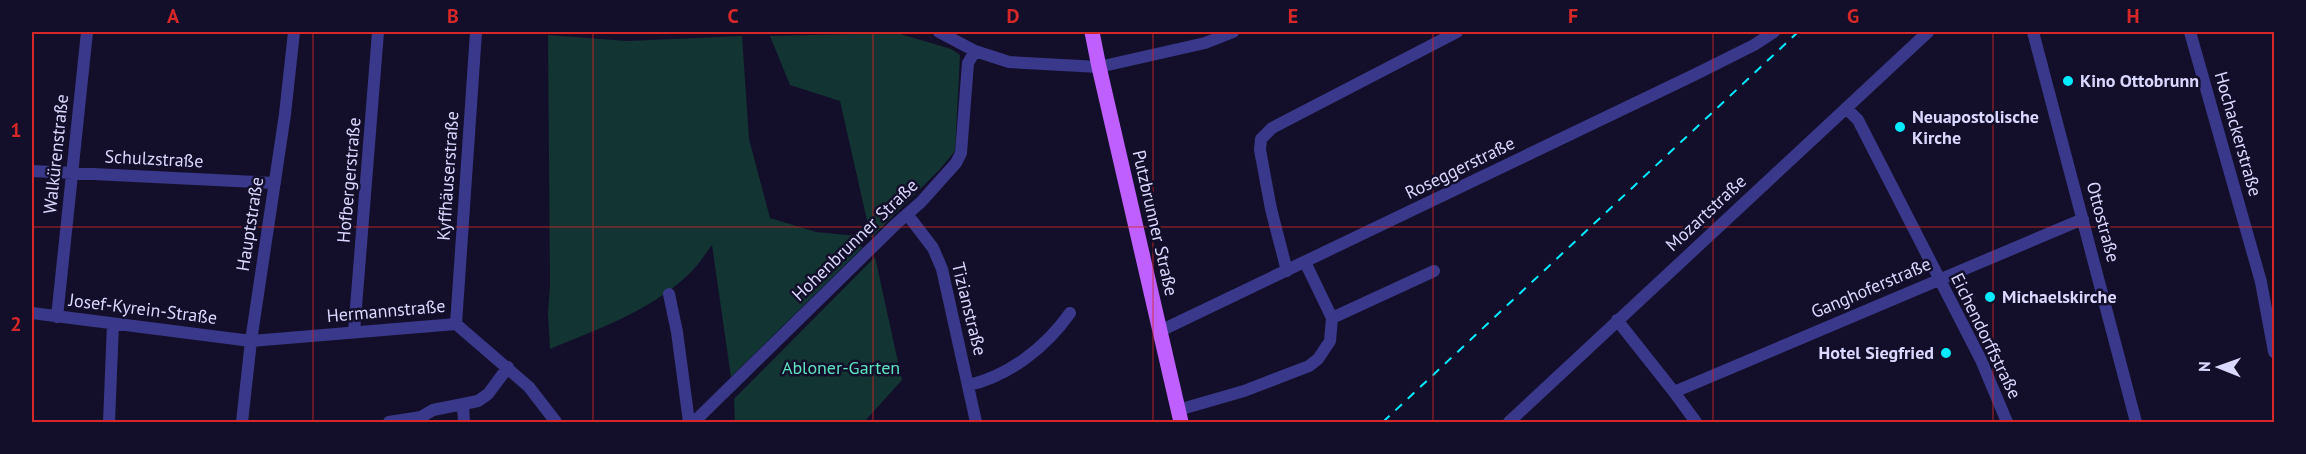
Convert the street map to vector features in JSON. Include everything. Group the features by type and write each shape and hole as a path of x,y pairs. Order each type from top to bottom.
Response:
{"main road":[{"name":"Putzbrunner Straße","path":"1092,32 1180,416"}],"street":[{"name":"Walkürenstraße","path":"57,317 87,32"},
{"name":"Hauptstraße","path":"242,423 250,341 275,183 294,32"},
{"name":"Hofbergerstraße","path":"354,332 378,32"},
{"name":"Kyffhäuserstraße","path":"456,324 476,32"},
{"path":"939,32 975,51 1009,62 1099,67 1205,43 1233,32"},
{"path":"1287,271 1271,209 1260,150 1261,139 1272,128 1457,32"},
{"name":"Roseggerstraße","path":"1160,332 1695,75 1754,45 1774,32"},
{"name":"Mozartstraße","path":"1509,423 1928,32"},
{"name":"Ottostraße","path":"2033,32 2136,423"},
{"name":"Hochackerstraße","path":"2190,32 2263,290 2273,334 2274,352"},
{"name":"Hohenbrunner Straße","path":"694,423 933,189 956,163 961,153 968,63 975,51"},
{"name":"Eichendorffstraße","path":"1846,108 1858,120 1981,360 2007,423"},
{"name":"Schulzstraße","path":"32,171 275,183"},
{"name":"Tizianstraße","path":"907,214 933,248 942,269 976,423"},
{"name":"Ganghoferstraße","path":"1674,392 2083,219"},
{"path":"1180,416 1309,366 1318,359 1326,349 1331,336 1332,318 1305,262"},
{"path":"1332,318 1434,270"},
{"path":"669,294 677,332 689,423"},
{"name":"Josef-Kyrein-Straße","path":"32,313 250,341"},
{"path":"969,385 998,376 1020,363 1058,330 1070,313"},
{"path":"1617,320 1696,423"},
{"path":"109,423 113,324"},
{"name":"Hermannstraße","path":"250,341 456,324 529,387 556,423"},
{"path":"393,422 421,417 433,410 478,401 488,394 508,368"},
{"path":"464,405 464,423"}],"green space":[{"path":"897,33 951,49 960,55 955,151 871,238 840,101 790,85 770,36"},
{"path":"548,35 627,41 742,36 749,139 770,218 816,232 857,236 862,248 731,377 712,245 692,271 658,299 623,318 550,349"},
{"name":"Abloner-Garten","path":"875,257 902,380 864,422 735,422 734,399"}],"railway":[{"path":"1383,422 1798,32"}],"place":[{"name":"Kino Ottobrunn","path":"2068,81"},
{"name":"Neuapostolische Kirche","path":"1900,127"},
{"name":"Michaelskirche","path":"1990,297"},
{"name":"Hotel Siegfried","path":"1946,353"}]}
